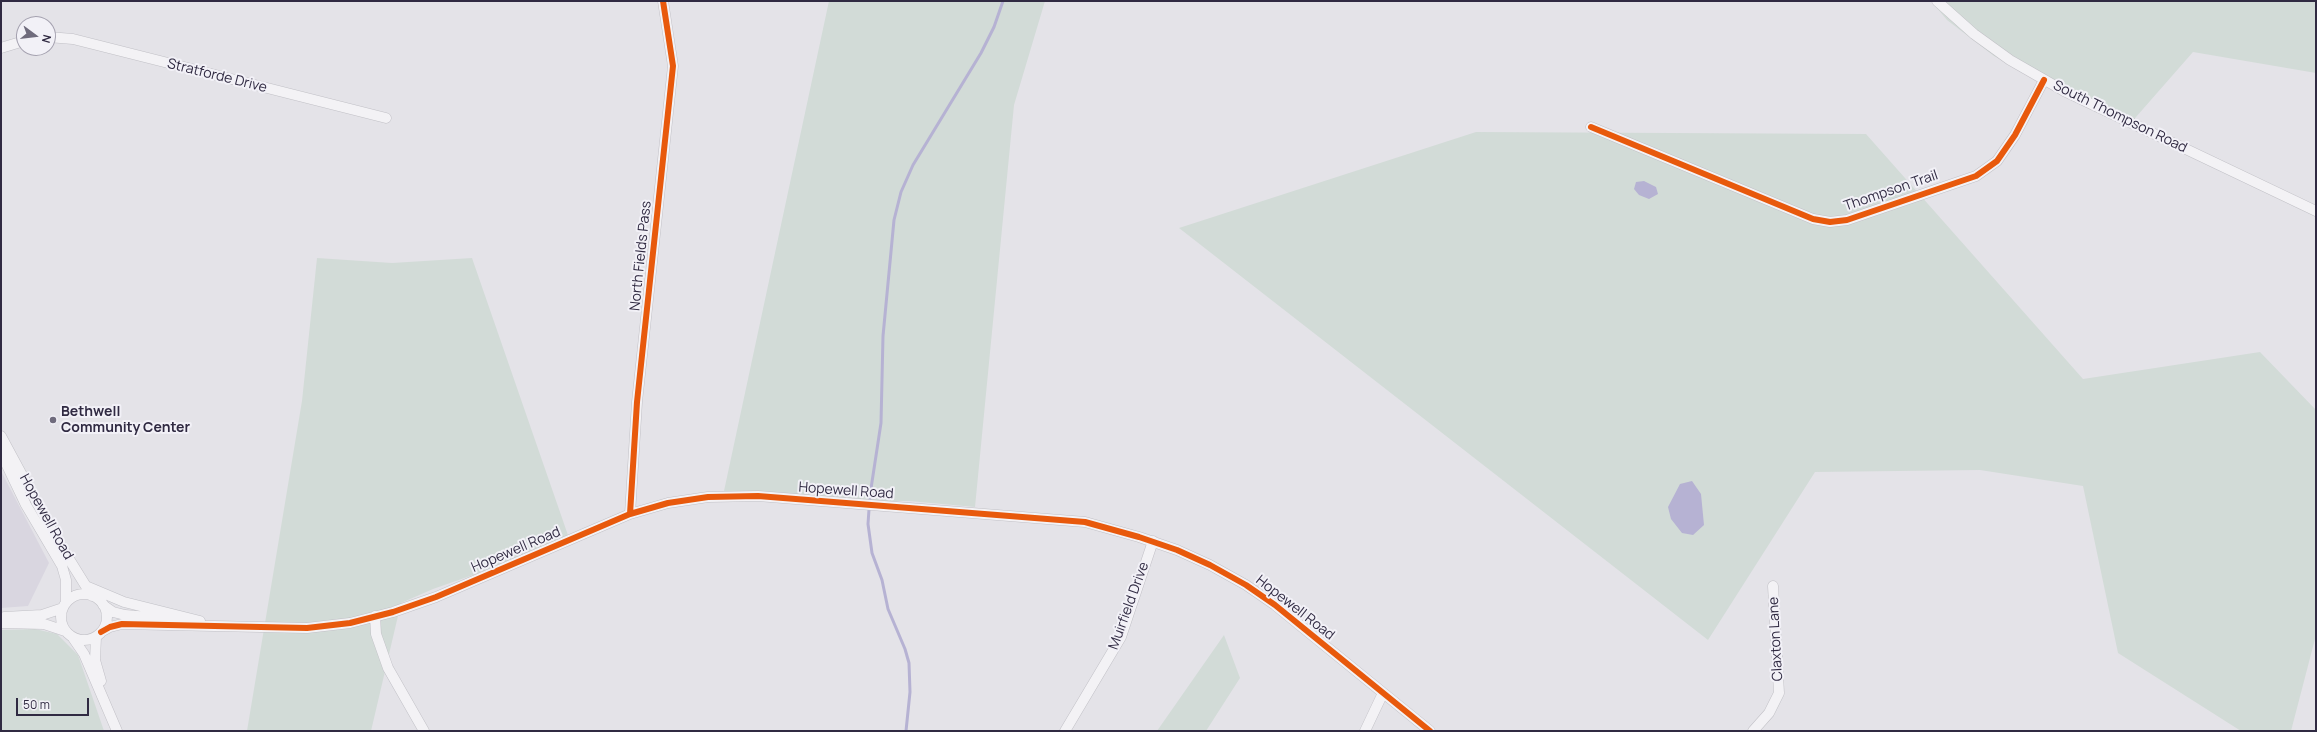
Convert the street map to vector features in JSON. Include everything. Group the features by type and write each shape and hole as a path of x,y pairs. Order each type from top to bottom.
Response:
{"street":[{"name":"North Fields Pass","path":"630,514 637,402 673,66 663,1"},
{"name":"South Thompson Road","path":"1937,1 1974,34 2010,60 2044,80 2316,211"},
{"name":"Stratforde Drive","path":"56,37 73,38 386,118"},
{"path":"1,48 16,43"},
{"name":"Thompson Trail","path":"1591,127 1813,219 1830,222 1847,220 1976,176 1997,161 2015,135 2044,80"},
{"name":"Hopewell Road","path":"1,436 56,538 92,596"},
{"name":"Hopewell Road","path":"1,452 26,505 62,566 66,580 64,605"},
{"name":"Hopewell Road","path":"98,634 110,627 122,624 307,628 350,623 436,597 630,514 668,503 708,497 758,496 1080,521 1153,541 1210,565 1275,605 1425,729"},
{"name":"Muirfield Drive","path":"1065,731 1121,637 1153,541"},
{"path":"86,586 124,602 200,621"},
{"name":"Claxton Lane","path":"1753,731 1769,713 1779,693 1773,586"},
{"path":"1,617 42,615 64,605 78,595 92,596 103,605 106,619 98,634 96,664 113,721"},
{"path":"64,605 61,620 69,635 84,654 117,731"},
{"name":"Hopewell Road","path":"103,605 113,612 125,615 200,621 218,625"},
{"path":"375,616 376,634 388,668 424,731"},
{"path":"1,623 44,624 69,635 88,640 98,634"},
{"path":"1365,731 1368,721 1383,693"},
{"path":"1368,721 1374,731"}],"shaded area":[{"path":"829,1 1045,1 1014,105 975,507 909,501 846,502 724,491"},
{"path":"1931,1 2316,1 2316,73 2193,52 2129,125 1994,56 1947,20"},
{"path":"1476,132 1866,134 2083,379 2260,352 2316,410 2316,635 2291,731 2241,731 2118,653 2083,486 1980,470 1815,472 1708,640 1179,228"},
{"path":"1644,181 1656,187 1658,194 1649,199 1639,195 1634,189 1636,182"},
{"path":"317,258 392,263 472,258 570,541 433,589 401,603 371,731 247,731 302,401"},
{"path":"1,471 49,563 28,606 1,608"},
{"path":"1692,481 1701,494 1704,525 1693,535 1682,533 1671,519 1668,507 1680,484"},
{"path":"35,629 57,634 78,655 104,731 1,731 1,630"},
{"path":"1224,635 1240,678 1206,731 1157,731"}],"waterway":[{"path":"906,731 910,692 909,663 905,649 888,609 882,580 872,553 868,524 870,495 881,423 883,336 894,220 901,192 913,165 981,53 994,27 1003,1"}],"cycle path":[{"path":"630,514 637,402 673,66 663,1"},
{"path":"1591,127 1813,219 1830,222 1847,220 1976,176 1997,161 2015,135 2044,80"},
{"path":"101,632 110,627 122,624 307,628 350,623 393,612 436,597 630,514 668,503 708,497 758,496 1085,522 1139,537 1177,550 1210,565 1246,585 1275,605 1430,731"}],"place":[{"name":"Bethwell Community Center","path":"53,420"}]}
